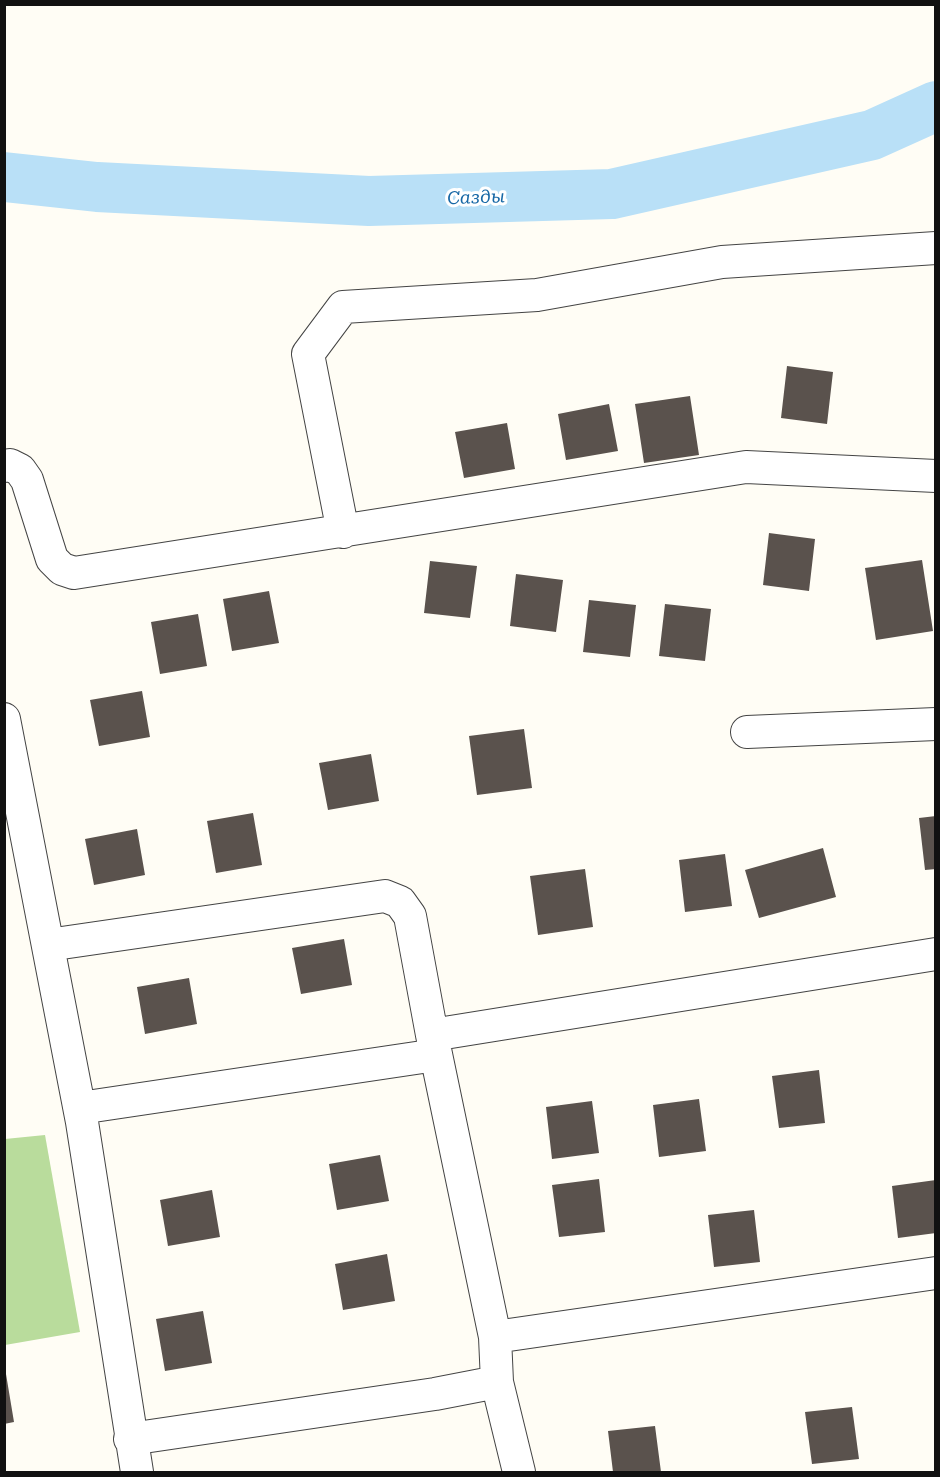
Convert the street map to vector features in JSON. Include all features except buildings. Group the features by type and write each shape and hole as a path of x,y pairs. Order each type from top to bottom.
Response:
{"street":[{"path":"343,532 308,354 343,307 537,295 722,262 936,249"},
{"path":"4,466 10,465 20,470 27,480 52,559 62,569 74,573 747,467 936,476"},
{"path":"4,719 80,1108 137,1473"},
{"path":"747,732 936,724"},
{"path":"48,945 385,896 400,902 410,916 434,1045 495,1337 497,1382 519,1473"},
{"path":"80,1108 936,954"},
{"path":"495,1337 936,1273"},
{"path":"130,1439 435,1394 497,1382"}],"green space":[{"path":"45,1135 80,1332 5,1345 5,1139"}],"waterway":[{"name":"Сазды","path":"4,177 97,187 369,201 612,194 872,135 936,106"}]}
